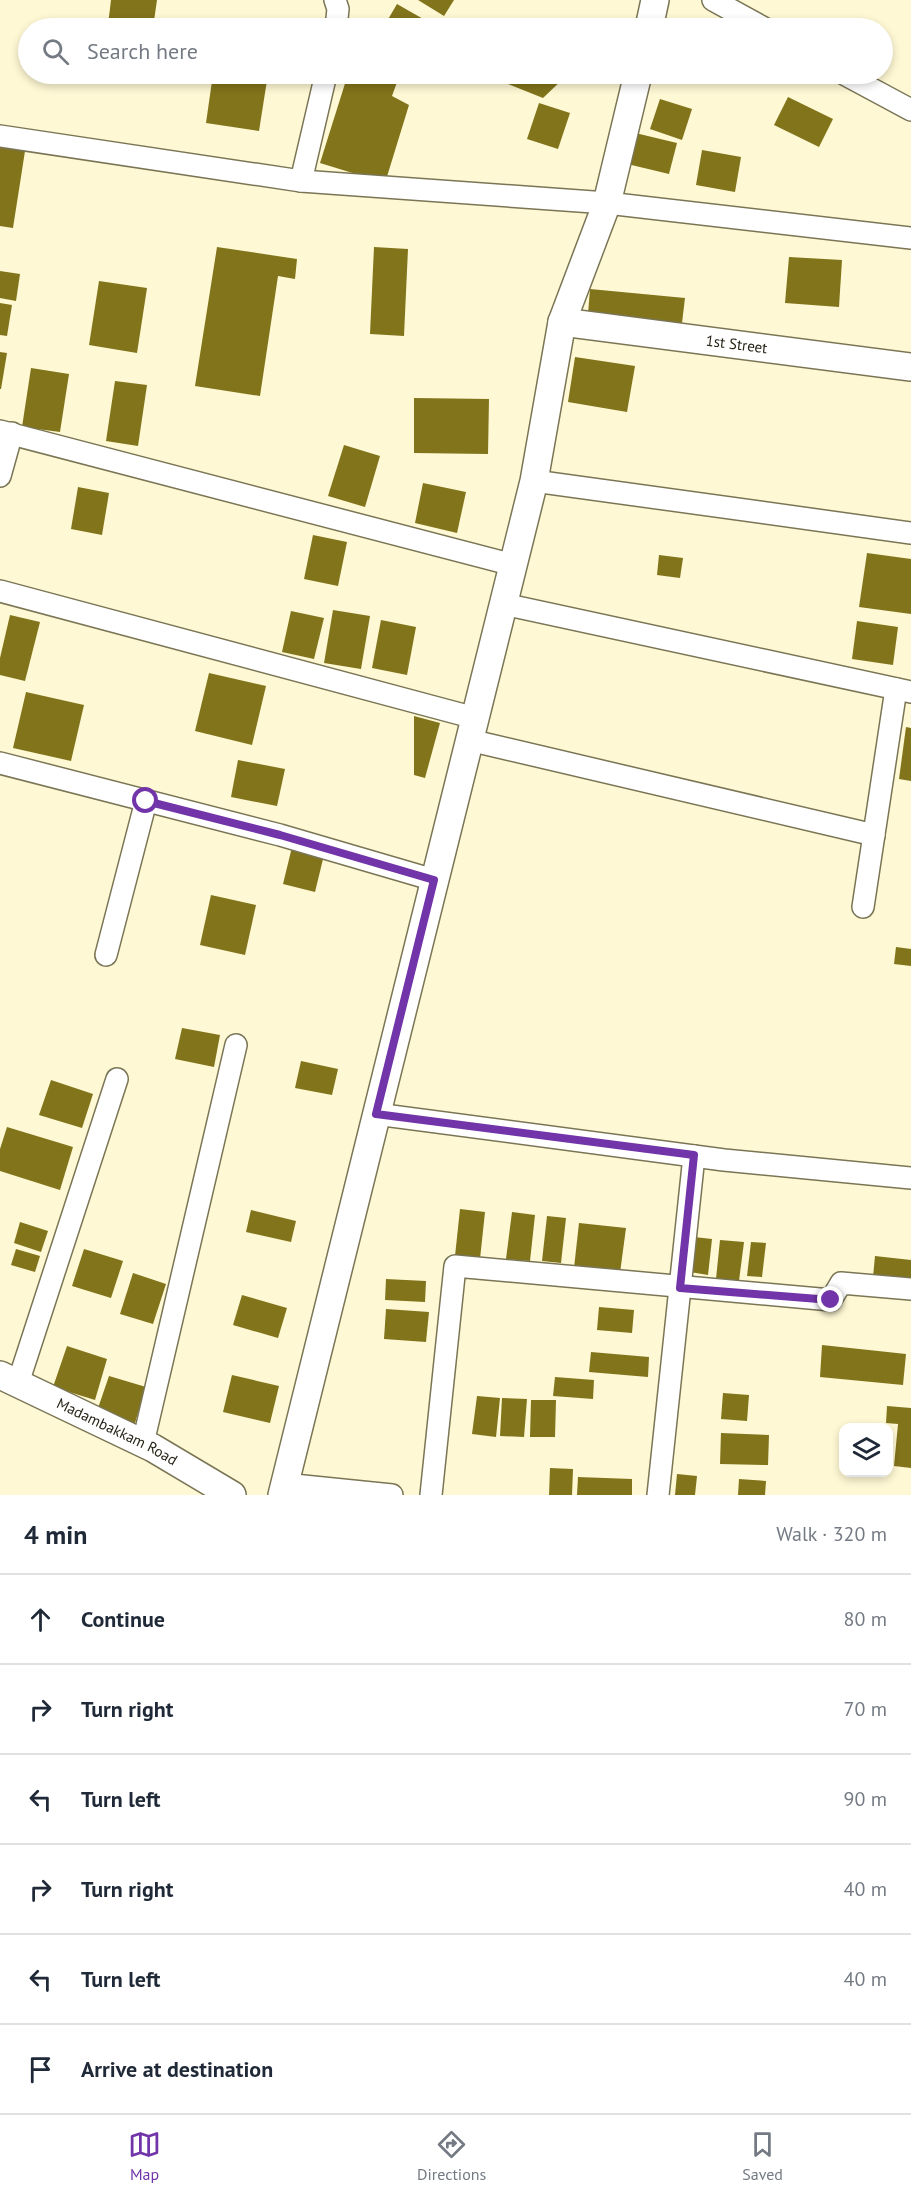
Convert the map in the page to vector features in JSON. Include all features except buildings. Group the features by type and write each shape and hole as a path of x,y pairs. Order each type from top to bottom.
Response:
{"street":[{"path":"334,0 338,9 337,18"},
{"path":"651,18 655,0"},
{"path":"713,0 746,18"},
{"path":"301,181 324,84"},
{"path":"392,1495 283,1489 534,481 562,322 607,203 636,84"},
{"path":"863,84 911,110"},
{"path":"0,136 301,181 607,203 911,238"},
{"name":"1st Street","path":"562,322 911,367"},
{"path":"0,476 6,432 513,565"},
{"path":"534,481 911,533"},
{"path":"0,591 472,729 874,835"},
{"path":"503,604 904,690 874,835 863,907"},
{"path":"0,763 280,835 434,880"},
{"path":"106,955 146,801"},
{"path":"143,1443 236,1045"},
{"path":"9,1379 117,1079"},
{"path":"376,1114 694,1155 911,1178"},
{"path":"658,1495 694,1155"},
{"path":"431,1495 455,1266 831,1300 841,1283 911,1289"},
{"name":"Madambakkam Road","path":"9,1379 143,1443 232,1495"}],"route":[{"path":"146,801 280,835 434,880 376,1114 694,1155 680,1288 831,1300"}]}
